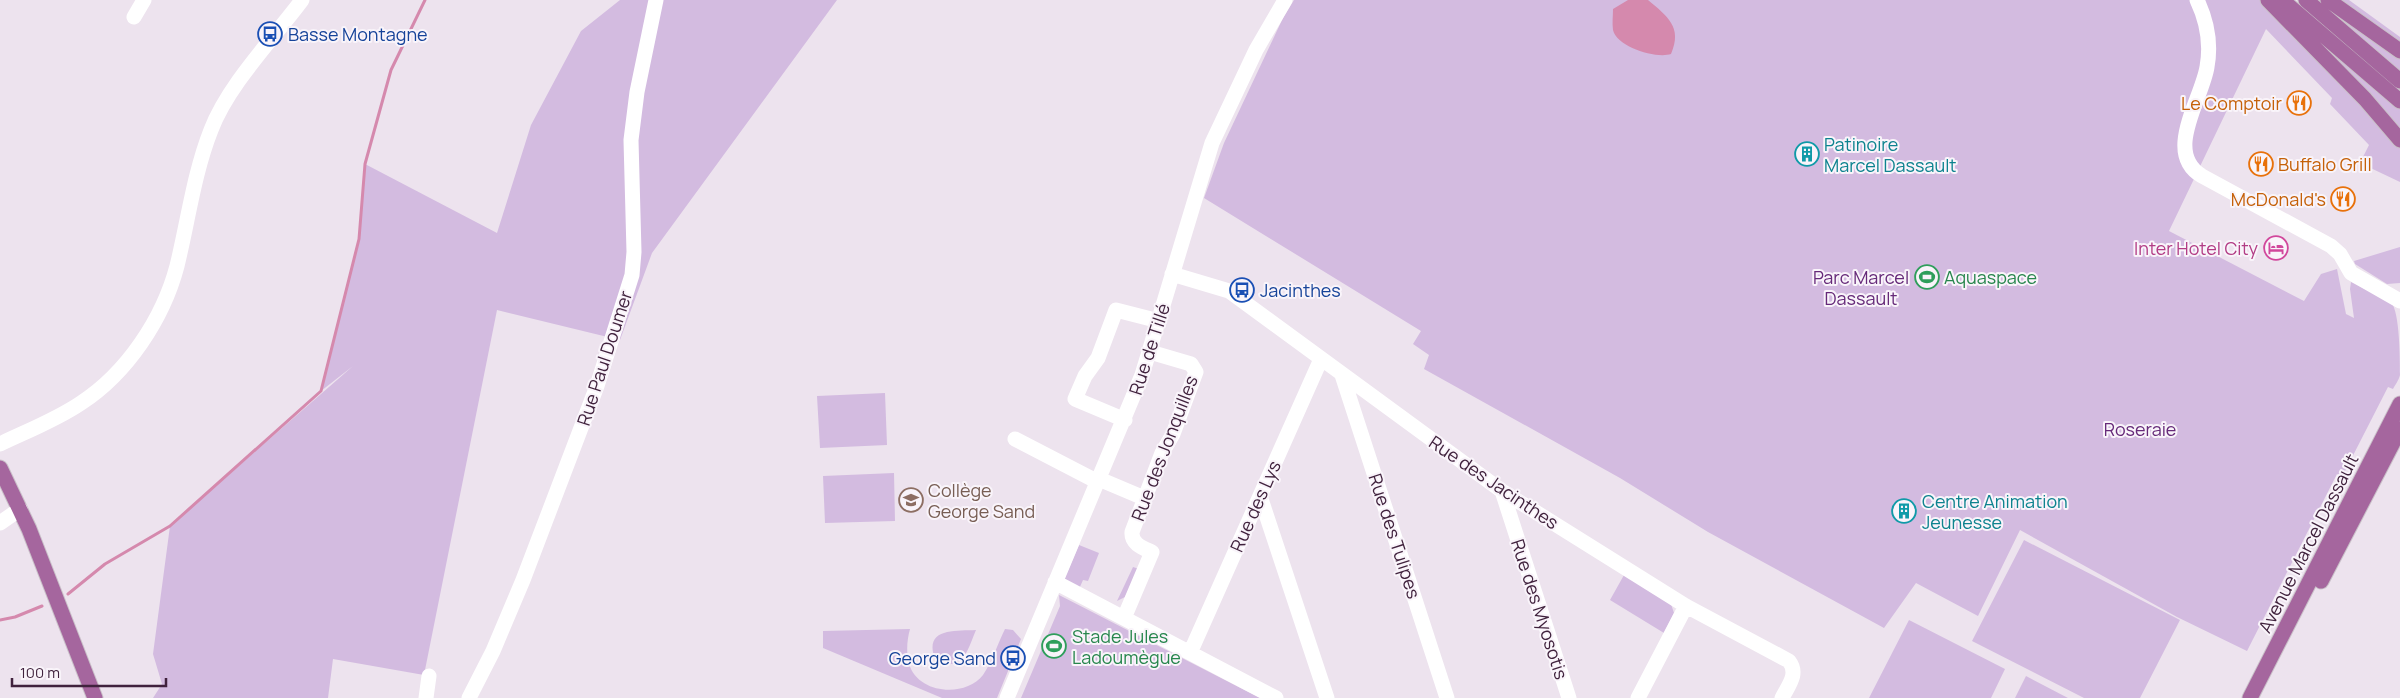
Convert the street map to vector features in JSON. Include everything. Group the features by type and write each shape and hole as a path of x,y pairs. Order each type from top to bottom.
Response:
{"main road":[{"path":"2268,0 2364,99 2400,140"},
{"path":"2282,0 2400,101"},
{"path":"2306,0 2400,81"},
{"path":"2328,0 2400,51"},
{"name":"Avenue Marcel Dassault","path":"2250,698 2400,404"},
{"name":"Avenue Marcel Dassault","path":"2261,698 2400,429"},
{"path":"0,468 20,509 93,697"}],"street":[{"path":"134,17 144,0"},
{"path":"0,444 87,399 121,367 144,337 164,301 174,277 204,151 213,124 230,95 302,0"},
{"name":"Rue Paul Doumer","path":"469,698 493,651 524,580 602,372 632,275 634,259 632,134 637,92 656,0"},
{"name":"Rue de Tillé","path":"1007,698 1125,420 1150,352 1214,138 1256,50 1285,0"},
{"path":"2197,0 2207,30 2208,58 2203,85 2185,138 2185,152 2190,165 2202,176 2335,248 2351,273 2400,301"},
{"name":"Rue des Jacinthes","path":"1172,274 1229,292 1502,491 1686,606 1789,661 1793,667 1794,674 1782,698"},
{"path":"2377,287 2400,290"},
{"path":"1125,420 1075,399 1085,376 1098,358 1116,310 1159,320"},
{"name":"Rue des Jonquilles","path":"1124,618 1152,552 1135,543 1131,535 1144,498 1162,453 1173,434 1196,372 1191,364 1150,352"},
{"name":"Rue des Lys","path":"1190,653 1321,359"},
{"name":"Rue des Tulipes","path":"1342,375 1447,698"},
{"path":"1015,439 1099,480 1144,498"},
{"name":"Rue des Myosotis","path":"1502,491 1569,698"},
{"path":"1260,496 1327,698"},
{"path":"0,523 20,509"},
{"path":"1055,582 1276,698"},
{"path":"1638,698 1686,606"},
{"path":"426,698 429,676"}],"green space":[{"path":"620,0 837,0 652,253 620,340 497,310 424,675 333,659 328,698 153,698 162,684 153,654 170,526 353,366 321,391 359,239 365,164 497,233 531,125 581,31"},
{"name":"Parc Marcel Dassault","path":"1294,0 2261,0 2400,146 2400,182 2360,163 2369,145 2330,104 2332,98 2266,29 2169,231 2304,301 2321,274 2337,269 2346,314 2354,318 2350,289 2351,282 2391,302 2398,326 2400,375 2393,389 2388,387 2342,477 2337,474 2247,651 2177,617 2020,530 1978,616 1916,583 1884,628 1708,532 1620,478 1424,369 1429,355 1413,344 1421,331 1204,198 1224,143 1283,18"},
{"path":"2315,0 2321,0 2400,56 2400,74"},
{"path":"2333,0 2349,0 2400,37 2400,49"},
{"path":"2297,20 2400,109 2400,135"},
{"path":"2400,247 2400,283 2387,284 2355,264 2354,261"},
{"path":"885,393 887,445 820,448 817,396"},
{"path":"894,473 895,521 825,523 823,476"},
{"path":"2024,540 2180,620 2140,698 2084,698 1972,641"},
{"path":"1079,545 1099,553 1088,581 1083,580 1079,589 1063,582"},
{"path":"1133,567 1139,569 1125,597 1117,601"},
{"path":"1624,575 1671,604 1674,613 1664,633 1610,600"},
{"path":"1059,595 1260,698 1021,698 1060,606"},
{"path":"1909,620 2005,669 1991,698 1869,698"},
{"path":"910,629 907,655 914,674 922,682 932,687 954,690 975,682 983,675 1005,629 1013,630 1021,639 997,698 942,698 823,648 823,631"},
{"path":"976,630 967,652 959,661 953,664 936,662 933,643 936,637 950,632"},
{"path":"2026,676 2068,698 2015,698"}],"shaded area":[{"path":"1628,0 1648,0 1667,17 1674,29 1675,36 1671,54 1656,55 1647,53 1629,46 1616,36 1613,30 1613,9"}],"waterway":[{"path":"68,594 105,564 170,526 321,391 359,239 365,164 391,70 425,0"},
{"path":"0,620 15,617 42,606"}],"place":[{"name":"Basse Montagne","path":"270,34"},
{"name":"Le Comptoir","path":"2299,103"},
{"name":"Patinoire Marcel Dassault","path":"1807,154"},
{"name":"Buffalo Grill","path":"2261,164"},
{"name":"McDonald's","path":"2343,199"},
{"name":"Inter Hotel City","path":"2276,248"},
{"name":"Aquaspace","path":"1927,277"},
{"name":"Jacinthes","path":"1242,290"},
{"name":"Collège George Sand","path":"911,500"},
{"name":"Centre Animation Jeunesse","path":"1904,511"},
{"name":"Stade Jules Ladoumègue","path":"1054,646"},
{"name":"George Sand","path":"1013,658"}],"park label":[{"name":"Roseraie","path":"2140,429"}]}
